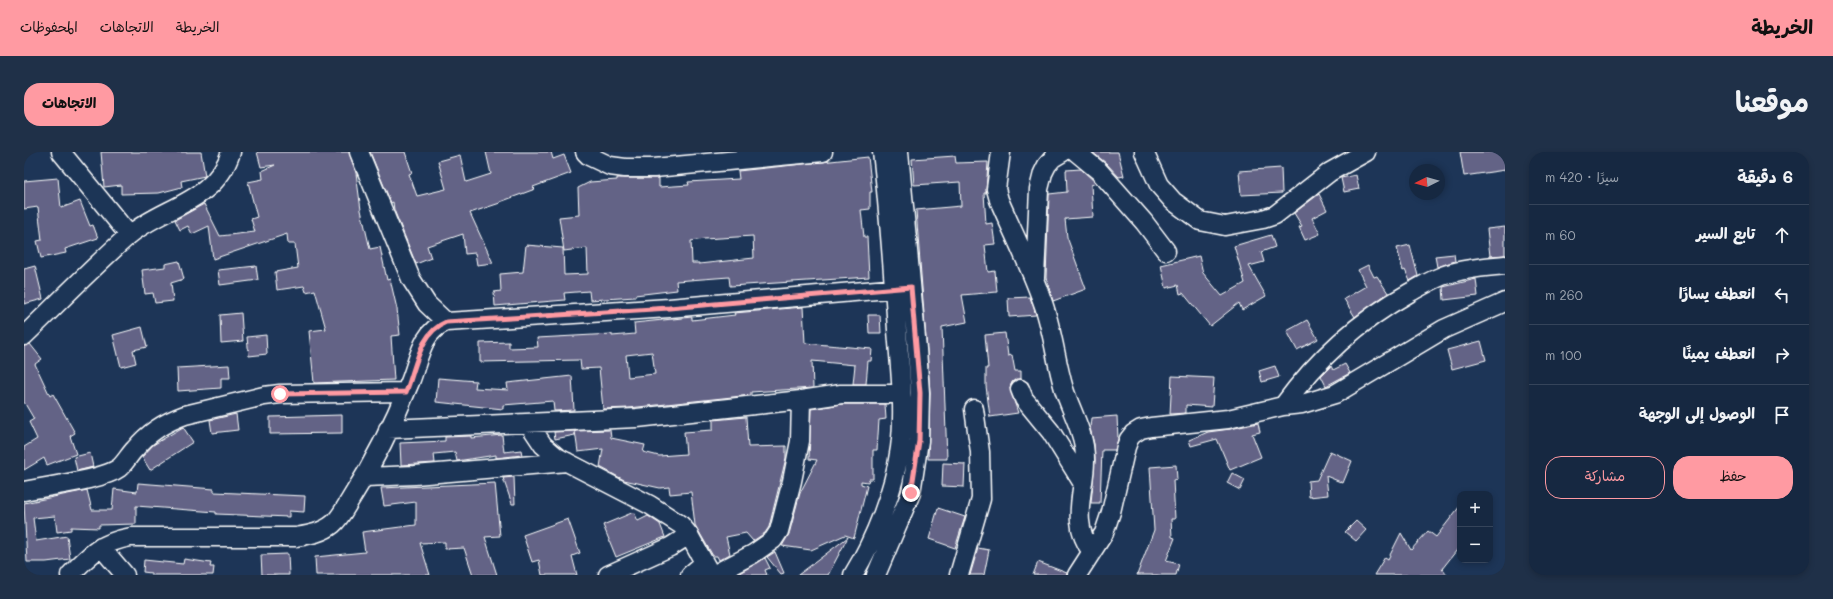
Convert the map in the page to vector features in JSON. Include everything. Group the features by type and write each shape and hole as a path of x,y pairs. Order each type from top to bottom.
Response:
{"street":[{"path":"61,152 129,235"},
{"path":"24,336 129,235 205,191 220,176 227,164 231,152"},
{"path":"359,152 411,279 427,304 446,322"},
{"path":"585,152 610,166 625,168 654,168 823,152"},
{"path":"876,575 911,493 919,441 920,393 882,152"},
{"path":"853,575 868,550 890,491 900,448 903,289 899,152"},
{"path":"1001,152 996,189 999,200 1035,283 1052,332 1064,388 1084,444 1079,518 1084,540 1092,552"},
{"path":"1035,283 1040,184 1047,165 1053,158 1063,152"},
{"path":"1076,152 1099,171 1144,222 1166,251"},
{"path":"1144,152 1159,185 1173,201 1200,221 1225,226 1263,219 1275,215 1330,172 1366,152"},
{"path":"1283,406 1300,384 1351,331 1388,305 1427,282 1448,274 1505,265"},
{"path":"70,575 85,560 114,540 132,537 296,537 312,534 326,529 339,518 365,477 406,392 425,341 436,326 446,322 555,316 903,289"},
{"path":"1078,575 1104,533 1111,512 1126,446 1133,434 1142,428 1228,419 1283,406 1302,404 1335,394 1444,329 1505,302"},
{"path":"1020,389 1024,399 1051,432 1082,482"},
{"path":"24,491 113,472 125,462 135,449 154,430 173,419 184,415 264,396 280,394 406,392"},
{"path":"388,429 529,424 637,418 801,400 841,394 901,394"},
{"path":"690,575 709,571 753,554 773,540 779,531 792,481 800,441 801,400"},
{"path":"959,575 980,499 982,484 980,452 974,409"},
{"path":"529,424 543,445 567,462 650,505 681,525 689,535 709,571"},
{"path":"365,477 415,475 567,462"},
{"path":"608,575 670,546 689,535"},
{"path":"102,547 126,575"}],"building":[{"path":"101,152 201,152 205,176 181,181 182,187 159,193 121,194 121,185 104,187"},
{"path":"257,152 349,152 356,173 361,210 370,249 380,247 387,280 390,279 397,309 400,335 391,336 394,380 314,383 309,331 326,329 315,290 306,292 304,286 277,290 275,272 298,268 295,244 288,244 287,234 213,259 209,226 192,234 188,226 180,230 175,220 204,204 220,236 255,232 251,219 257,217 248,182 263,179 262,171 275,165 261,167"},
{"path":"370,152 405,152 412,173 409,174 417,196 446,189 438,161 460,155 466,182 491,174 486,152 551,152 553,159 564,155 571,173 533,187 535,189 500,203 470,213 493,263 477,265 475,253 465,254 463,234 427,246 431,258 416,264 394,210 393,202 391,203"},
{"path":"1092,152 1118,152 1124,176 1119,177 1106,163"},
{"path":"1460,152 1505,152 1505,170 1464,176"},
{"path":"955,156 956,163 988,162 986,193 984,193 986,224 992,223 995,244 985,245 988,272 995,271 997,292 962,295 967,322 942,327 947,459 928,459 930,392 916,210 961,206 960,182 914,185 912,159"},
{"path":"868,157 872,192 870,192 870,209 861,210 864,237 867,237 869,277 730,286 729,277 676,281 677,290 635,295 635,297 590,300 589,291 564,293 565,300 495,306 494,292 501,291 500,274 523,272 526,245 563,248 564,275 588,274 587,248 564,251 559,217 579,215 578,188 590,182 617,180 617,178 659,178 659,187 689,185 688,182 739,179 738,171","holes":["753,236 754,258 699,264 692,263 691,241"]},
{"path":"1281,168 1282,193 1241,195 1239,171"},
{"path":"1081,169 1096,183 1091,185 1093,217 1065,219 1067,237 1086,289 1053,301 1046,278 1049,194 1067,192 1066,170"},
{"path":"1356,175 1359,189 1344,192 1341,178"},
{"path":"58,178 61,208 80,201 90,226 93,225 98,238 65,249 66,253 41,258 37,241 42,240 38,207 24,209 24,181"},
{"path":"1319,194 1327,210 1312,218 1320,234 1305,240 1299,227 1302,226 1294,213"},
{"path":"1505,227 1505,255 1490,256 1487,229"},
{"path":"1271,235 1275,247 1261,252 1264,262 1249,266 1266,296 1242,310 1239,303 1210,326 1183,293 1180,294 1178,285 1166,288 1161,265 1199,256 1203,273 1222,296 1245,283 1234,246"},
{"path":"1410,245 1418,276 1410,281 1405,270 1403,271 1397,248"},
{"path":"1454,254 1455,261 1437,267 1435,256"},
{"path":"179,261 184,279 171,283 173,301 155,303 153,293 145,294 142,270 165,267 165,264"},
{"path":"1368,265 1374,277 1377,276 1388,293 1355,317 1344,299 1366,286 1358,270"},
{"path":"35,266 43,299 24,304 24,269"},
{"path":"256,266 258,280 220,285 218,270"},
{"path":"1476,279 1478,296 1444,300 1443,287"},
{"path":"1030,297 1036,315 1009,317 1008,298"},
{"path":"803,307 805,343 872,349 871,361 868,361 866,384 853,384 855,365 812,361 813,388 751,392 751,395 629,408 603,409 599,368 581,369 580,360 480,362 480,343 509,342 509,348 538,347 537,338 635,334 634,323 692,317 692,320 735,315 734,313","holes":["652,352 655,374 628,377 626,355"]},
{"path":"241,313 243,341 221,343 220,315"},
{"path":"868,315 880,315 881,333 869,333"},
{"path":"1307,320 1318,339 1297,350 1287,331"},
{"path":"142,327 147,347 133,350 136,363 121,367 113,335"},
{"path":"1005,333 1008,356 1012,355 1015,371 1021,371 1021,379 1016,379 1012,382 1010,388 1018,413 990,417 986,386 986,368 988,368 985,335"},
{"path":"266,335 267,354 249,356 247,337"},
{"path":"1481,341 1486,360 1452,369 1447,350"},
{"path":"30,344 42,359 35,364 50,396 53,394 75,433 70,436 76,454 47,465 44,458 24,470 24,447 37,439 29,422 34,419 24,402 24,346"},
{"path":"1345,364 1350,373 1326,386 1321,376 1331,366 1333,370"},
{"path":"229,365 230,378 221,378 221,388 178,391 177,368"},
{"path":"1275,366 1279,377 1262,382 1259,371"},
{"path":"572,376 574,410 554,411 553,401 503,405 503,409 436,402 438,378 476,381 475,388 508,390 507,383"},
{"path":"1172,376 1214,378 1212,407 1186,405 1186,413 1170,414"},
{"path":"842,404 885,404 886,419 879,420 877,450 873,450 873,479 869,479 868,482 861,481 861,484 867,486 854,538 845,535 811,550 782,546 789,534 800,493 817,460 809,459 811,409"},
{"path":"236,414 238,430 212,433 210,420"},
{"path":"342,415 342,433 270,434 270,417"},
{"path":"1117,416 1118,439 1115,450 1102,450 1100,503 1091,503 1095,460 1094,444 1090,428 1091,418"},
{"path":"746,417 748,447 786,446 786,458 769,527 765,533 753,541 746,533 726,537 730,554 719,560 717,556 713,556 695,525 691,492 670,494 669,487 660,488 624,480 600,467 603,449 578,452 575,431 610,430 611,438 645,445 643,452 659,456 686,454 684,432 713,430 713,420"},
{"path":"1258,423 1260,432 1252,434 1261,457 1230,470 1217,439 1191,446 1189,440 1208,432"},
{"path":"183,427 193,442 150,470 142,457 153,445"},
{"path":"575,431 575,435 555,439 554,432"},
{"path":"502,435 504,452 521,450 522,455 496,458 496,455 457,461 455,452 434,454 435,463 401,465 400,443 445,441 445,437 471,436 471,438"},
{"path":"1330,451 1352,461 1343,483 1326,476 1328,495 1309,497 1308,481 1317,480"},
{"path":"90,453 93,467 77,471 74,457"},
{"path":"943,463 965,464 964,487 942,486"},
{"path":"1176,465 1177,479 1173,480 1175,519 1171,519 1172,537 1175,538 1166,561 1179,564 1176,575 1137,575 1154,530 1150,467"},
{"path":"1232,473 1245,480 1240,490 1227,483"},
{"path":"514,477 515,504 512,504 503,478"},
{"path":"138,483 214,489 214,492 305,496 304,512 289,511 289,517 216,514 216,512 136,506 136,524 99,525 99,528 71,527 71,530 57,532 55,516 33,518 36,541 67,536 70,559 46,562 27,562 24,503 87,490 92,510 112,510 114,489 137,492"},
{"path":"495,483 500,536 485,537 497,575 473,575 464,548 445,549 445,542 420,543 430,575 316,575 315,557 365,552 362,532 416,525 416,502 384,506 381,488"},
{"path":"938,508 965,517 955,548 929,539"},
{"path":"1457,510 1457,550 1442,569 1447,575 1374,575 1385,557 1388,559 1401,533 1411,550 1428,531 1436,537"},
{"path":"634,512 638,521 648,516 660,524 665,537 616,557 603,525"},
{"path":"568,519 580,553 572,556 577,575 542,575 539,560 532,562 523,535"},
{"path":"1356,521 1366,530 1356,541 1345,532"},
{"path":"848,537 828,575 798,575 818,560"},
{"path":"978,548 989,550 984,575 970,575"},
{"path":"775,552 784,573 781,574 767,557"},
{"path":"288,554 289,575 262,575 261,555"},
{"path":"765,558 770,568 765,570 767,575 736,575"},
{"path":"184,559 211,563 210,567 214,567 213,575 151,575 151,573 143,572 144,560 183,564"},
{"path":"1038,562 1067,573 1067,575 1033,575"}],"route":[{"path":"280,394 406,392 425,341 436,326 446,322 669,308 894,290 911,287 920,393 919,441 911,493"}]}
